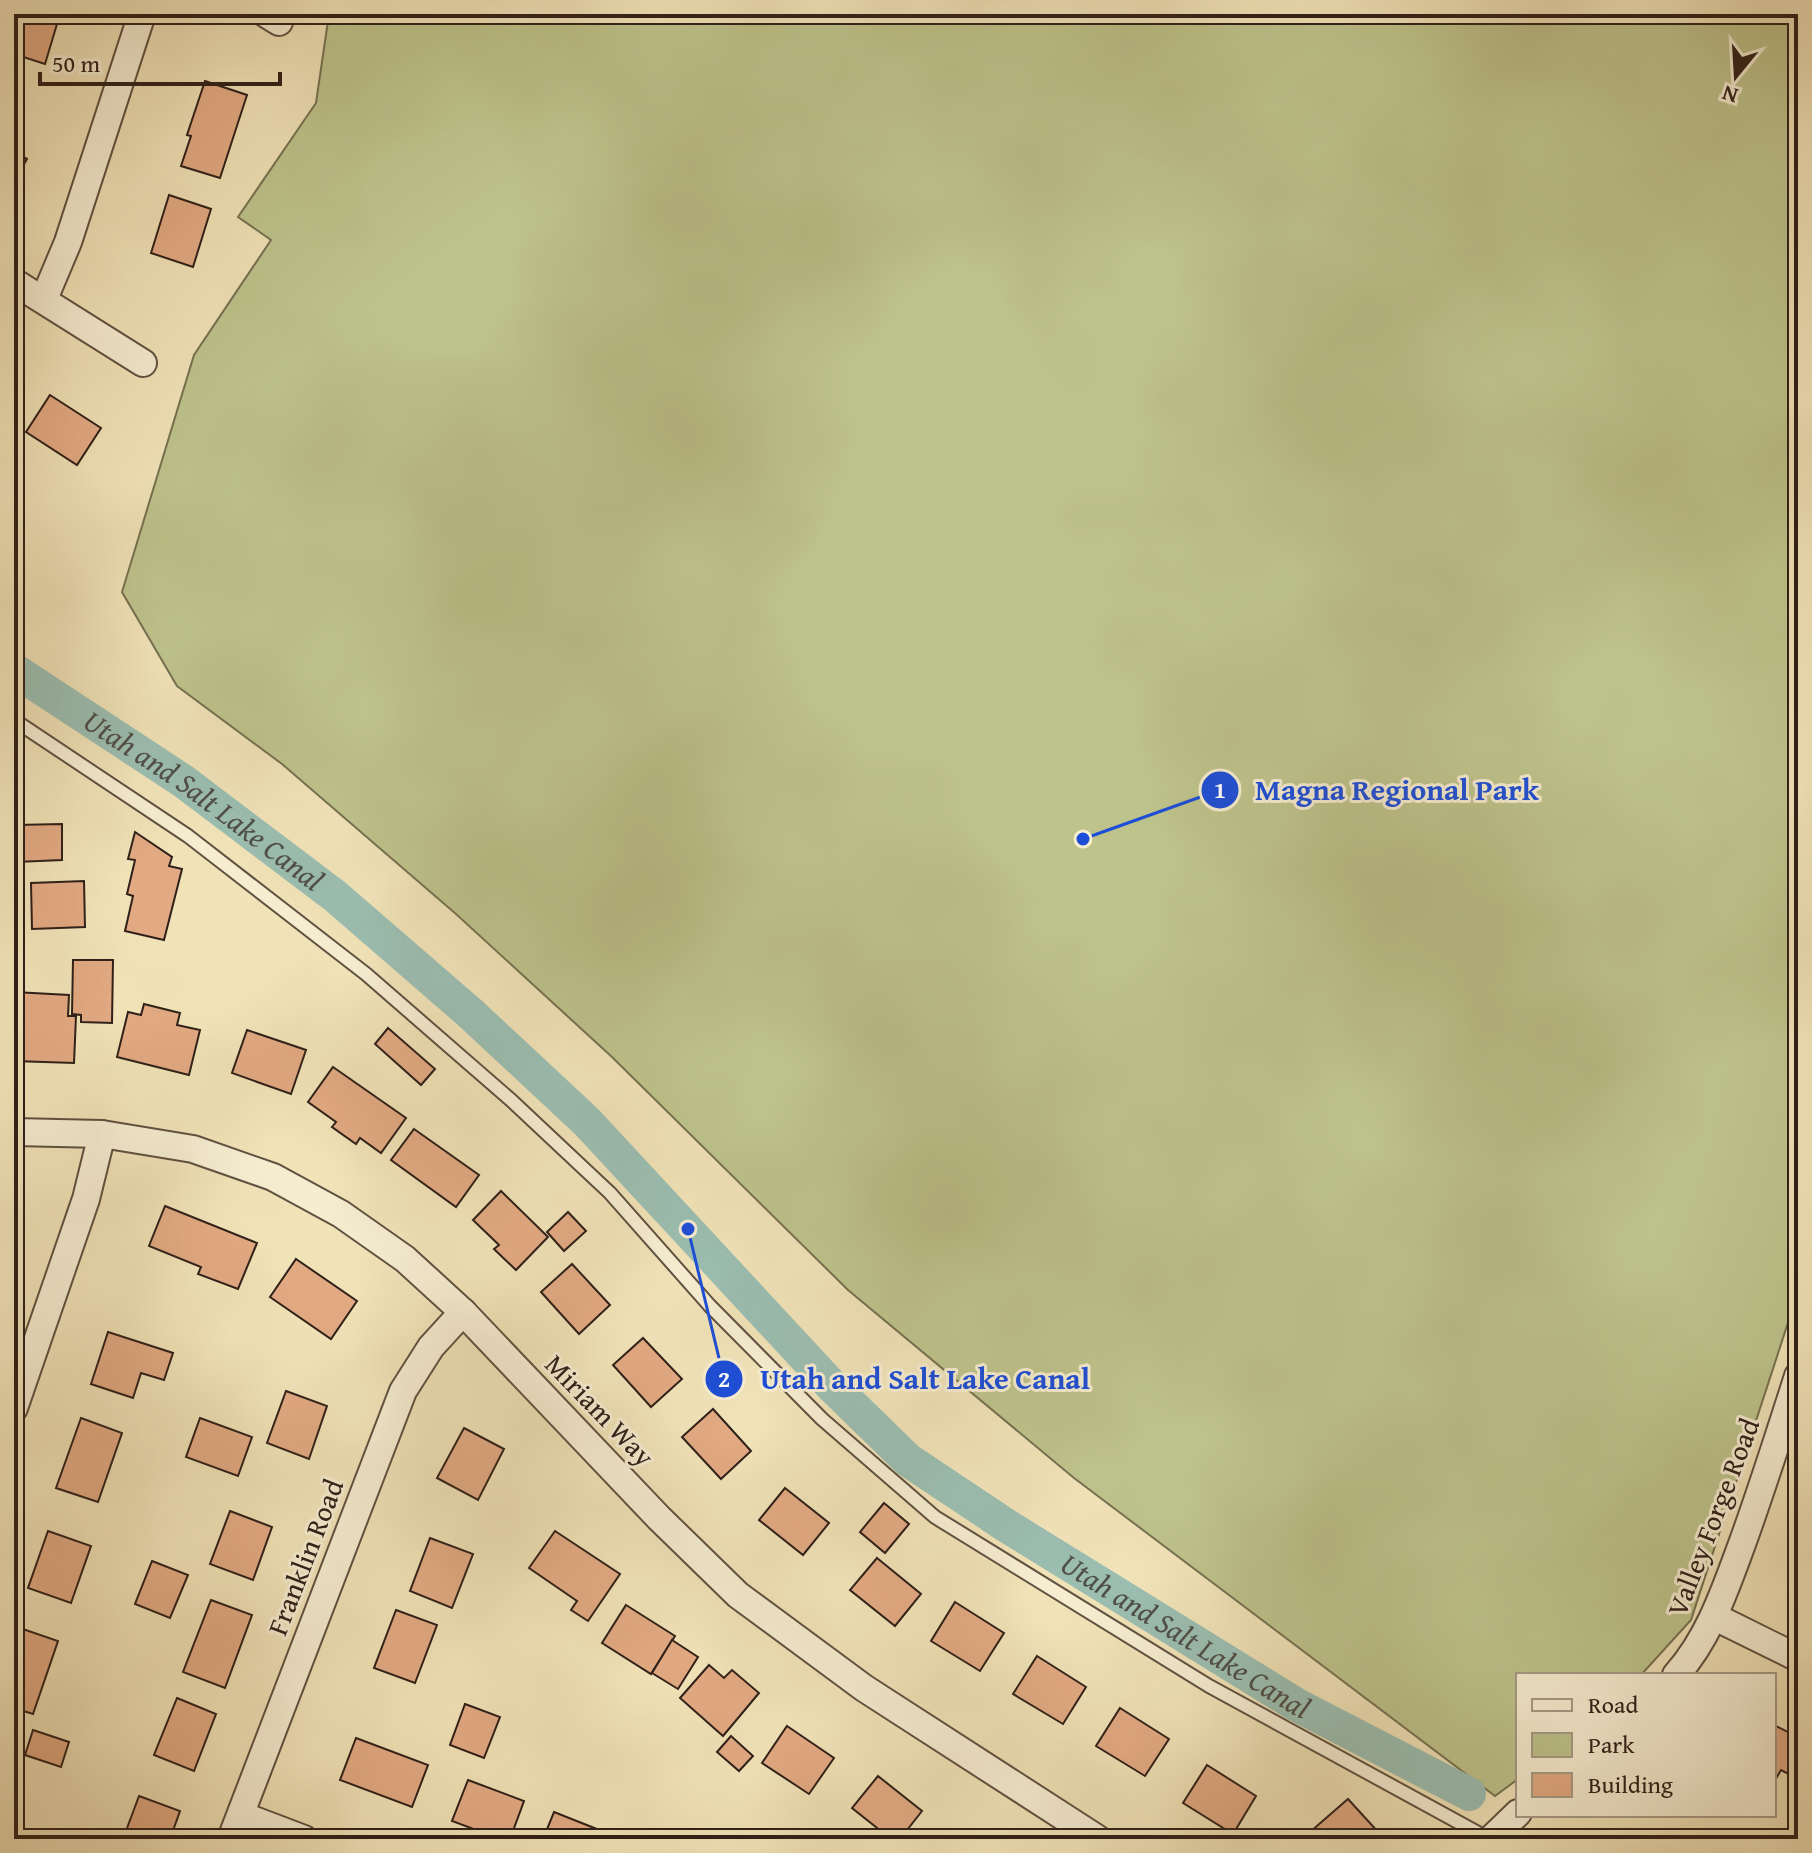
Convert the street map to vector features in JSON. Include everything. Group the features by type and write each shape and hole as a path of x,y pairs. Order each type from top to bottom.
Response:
{"street":[{"path":"44,299 68,242 142,14"},
{"path":"14,282 143,363"},
{"name":"Miriam Way","path":"14,1132 102,1134 193,1149 273,1177 341,1214 405,1259 463,1312 659,1518 738,1595 864,1688 1098,1839"},
{"path":"14,1408 86,1199 102,1134"},
{"name":"Franklin Road","path":"236,1827 403,1391 431,1347 463,1312"},
{"name":"Valley Forge Road","path":"1678,1673 1715,1617 1798,1376"},
{"path":"1715,1617 1798,1658"},
{"path":"1490,1839 1516,1815"},
{"path":"236,1827 304,1839"}],"lane":[{"path":"14,720 188,836 366,974 512,1101 610,1193 710,1306 822,1419 935,1517 1209,1686 1490,1839"}],"green space":[{"path":"329,14 1798,14 1798,1292 1691,1620 1643,1673 1516,1673 1516,1780 1495,1796 1074,1478 848,1290 612,1057 456,914 282,764 177,686 122,592 194,355 271,240 238,217 316,103"}],"building":[{"path":"15,14 60,14 45,64 14,54"},
{"path":"205,81 247,95 220,178 181,166 191,136 187,135"},
{"path":"14,152 27,159 14,182"},
{"path":"169,195 211,209 193,267 151,253"},
{"path":"50,395 101,428 77,465 26,432"},
{"path":"62,824 62,860 16,862 16,825"},
{"path":"135,832 172,857 169,866 182,869 164,940 125,931 133,896 127,894 135,860 128,859"},
{"path":"84,881 85,927 32,929 31,883"},
{"path":"73,960 113,960 112,1023 81,1022 81,1015 72,1014"},
{"path":"14,992 69,995 68,1016 76,1016 74,1063 14,1061"},
{"path":"144,1004 180,1013 177,1025 200,1030 189,1075 117,1057 128,1012 141,1015"},
{"path":"388,1028 435,1069 421,1085 375,1044"},
{"path":"247,1030 306,1050 291,1094 232,1073"},
{"path":"333,1067 406,1118 381,1153 360,1138 356,1144 332,1127 336,1122 308,1102"},
{"path":"414,1129 479,1175 456,1207 391,1160"},
{"path":"501,1191 548,1237 516,1270 494,1249 499,1245 473,1220"},
{"path":"165,1206 257,1243 238,1289 198,1274 201,1267 149,1246"},
{"path":"568,1212 586,1231 564,1251 547,1232"},
{"path":"296,1259 357,1301 331,1339 270,1297"},
{"path":"572,1264 610,1305 579,1334 541,1292"},
{"path":"108,1332 173,1353 164,1380 141,1373 133,1398 91,1384"},
{"path":"643,1338 682,1379 651,1407 613,1365"},
{"path":"286,1391 327,1406 309,1459 267,1443"},
{"path":"713,1409 751,1451 721,1479 682,1437"},
{"path":"81,1418 122,1433 98,1502 56,1488"},
{"path":"200,1418 252,1437 238,1476 186,1457"},
{"path":"464,1428 504,1449 478,1500 437,1478"},
{"path":"785,1488 829,1523 803,1555 759,1520"},
{"path":"884,1503 909,1524 885,1553 860,1532"},
{"path":"230,1511 272,1527 253,1580 210,1564"},
{"path":"48,1531 91,1546 71,1603 28,1588"},
{"path":"555,1531 620,1574 588,1621 571,1610 577,1601 529,1568"},
{"path":"430,1538 473,1554 452,1608 410,1591"},
{"path":"877,1558 921,1594 895,1626 850,1590"},
{"path":"152,1561 188,1575 170,1618 135,1604"},
{"path":"211,1600 252,1615 225,1688 183,1672"},
{"path":"955,1602 1004,1633 980,1671 931,1641"},
{"path":"626,1605 675,1636 651,1674 602,1643"},
{"path":"396,1610 437,1625 415,1683 374,1668"},
{"path":"17,1627 58,1641 33,1714 14,1708 14,1635"},
{"path":"672,1640 698,1657 678,1689 652,1673"},
{"path":"1037,1656 1086,1687 1063,1724 1013,1694"},
{"path":"709,1665 724,1678 732,1670 759,1693 723,1736 680,1698"},
{"path":"177,1698 216,1714 194,1771 154,1755"},
{"path":"465,1704 500,1717 484,1758 450,1745"},
{"path":"1120,1708 1169,1739 1145,1776 1096,1746"},
{"path":"787,1726 834,1758 809,1794 762,1763"},
{"path":"1776,1726 1798,1737 1798,1779 1781,1770 1776,1779"},
{"path":"33,1730 69,1742 61,1767 25,1755"},
{"path":"731,1736 753,1756 739,1771 717,1752"},
{"path":"356,1738 428,1765 412,1807 340,1780"},
{"path":"1207,1765 1256,1796 1233,1834 1183,1803"},
{"path":"878,1776 922,1811 900,1839 891,1839 852,1808"},
{"path":"468,1780 524,1801 510,1839 500,1839 452,1821"},
{"path":"139,1796 180,1811 170,1839 123,1839"},
{"path":"1348,1799 1379,1833 1372,1839 1302,1839"},
{"path":"554,1812 622,1839 543,1839"}],"waterway":[{"name":"Utah and Salt Lake Canal","path":"14,670 183,781 335,896 469,1012 587,1122 831,1385 908,1460 1007,1526 1295,1704 1469,1794"}],"place":[{"name":"Magna Regional Park","path":"1083,839"},
{"name":"Utah and Salt Lake Canal","path":"688,1229"}]}
